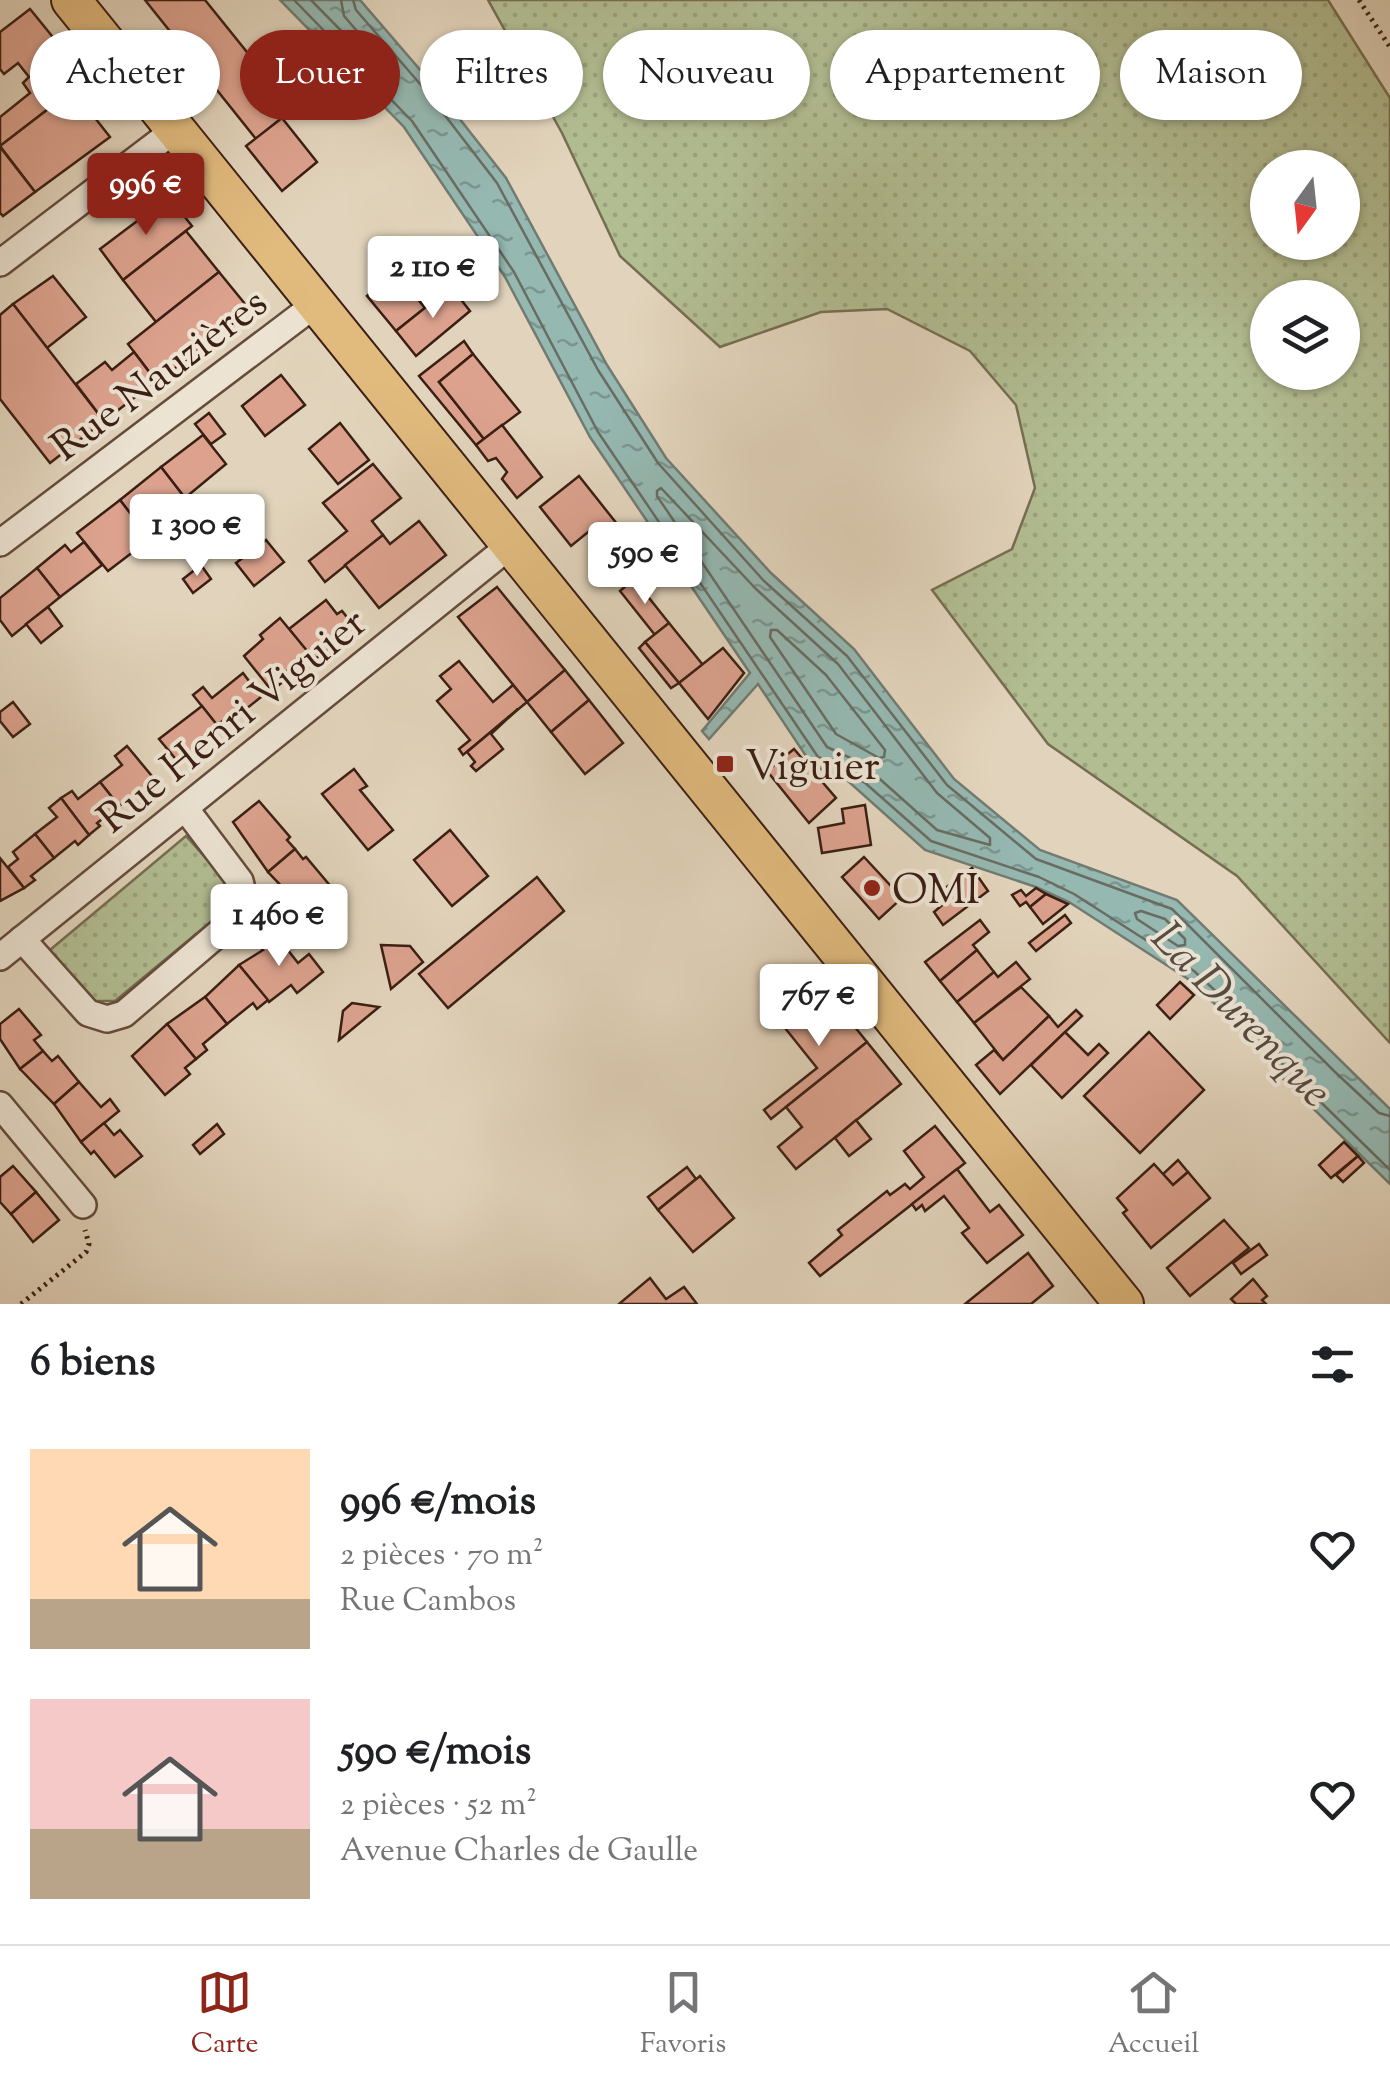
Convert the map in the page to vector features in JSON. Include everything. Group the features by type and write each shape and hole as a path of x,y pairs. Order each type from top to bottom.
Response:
{"main road":[{"path":"70,0 1124,1304"}],"street":[{"path":"0,263 176,129"},
{"name":"Rue Nauzières","path":"0,542 316,303"},
{"name":"Rue Henri Viguier","path":"0,957 512,544"},
{"path":"22,939 88,1014 106,1019 124,1014 240,915 244,893 240,881 185,808"},
{"path":"0,1105 83,1206"}],"path":[{"path":"1360,0 1390,48"},
{"path":"21,1304 89,1248 83,1206"}],"green space":[{"path":"488,0 1328,0 1390,98 1390,1043 1237,876 1048,744 932,590 1012,549 1035,488 1016,405 970,351 887,309 821,312 720,347 620,256 555,120 583,120 583,30 505,30"},
{"path":"186,836 229,884 225,910 115,1001 92,1001 50,950"}],"water":[{"path":"280,0 360,0 386,30 309,30"},
{"name":"La Durenque","path":"400,46 420,70 420,120 461,120 506,178 607,365 666,458 771,573 854,649 954,779 1040,850 1177,900 1390,1109 1390,1184 1271,1067 1272,1057 1188,979 1069,902 925,850 848,781 812,765 758,684 709,739 702,731 750,673 590,437 505,277 397,120"}],"building":[{"path":"145,0 205,0 240,43 240,119 220,94 220,30 169,30"},
{"path":"30,9 47,30 30,30 30,93 23,83 29,77 18,63 4,74 0,69 0,32"},
{"path":"30,93 30,120 34,120 0,146 0,117"},
{"path":"34,120 97,120 110,137 35,192 0,146"},
{"path":"241,120 279,120 256,139"},
{"path":"284,120 317,162 282,191 246,146"},
{"path":"0,147 35,192 3,216 0,213"},
{"path":"169,197 192,226 123,280 100,249"},
{"path":"186,231 219,272 156,322 123,280"},
{"path":"219,272 250,310 157,382 128,344"},
{"path":"396,272 425,308 396,331 367,296"},
{"path":"53,276 86,317 47,348 13,304"},
{"path":"451,287 470,311 416,356 396,331"},
{"path":"13,304 104,421 50,463 0,399 0,315"},
{"path":"464,341 473,354 439,382 484,439 476,445 419,376"},
{"path":"134,352 156,381 104,421 76,384 105,362 112,370"},
{"path":"473,354 520,412 484,439 439,382"},
{"path":"281,375 305,405 265,436 242,406"},
{"path":"209,413 225,434 211,444 195,424"},
{"path":"340,423 369,460 338,484 309,449"},
{"path":"502,425 542,477 517,498 502,479 507,472 496,458 488,461 476,445"},
{"path":"203,435 226,464 185,498 161,467"},
{"path":"373,464 401,498 372,521 383,535 325,582 309,561 347,531 323,503"},
{"path":"161,467 185,498 143,530 120,500"},
{"path":"579,476 648,563 622,583 608,565 616,559 593,528 571,546 540,507"},
{"path":"120,500 150,539 108,571 77,533"},
{"path":"419,521 446,555 379,608 345,565 383,535 390,544"},
{"path":"266,540 284,562 254,586 236,563"},
{"path":"84,542 102,565 60,597 37,568 65,545 71,552"},
{"path":"201,565 211,579 193,593 183,579"},
{"path":"37,568 60,597 12,636 0,620 0,598"},
{"path":"634,579 669,623 655,635 620,591"},
{"path":"497,587 565,670 527,702 458,617"},
{"path":"326,600 355,627 314,660 289,629"},
{"path":"48,607 62,626 41,643 26,624"},
{"path":"280,618 308,652 283,674 286,679 272,691 244,656"},
{"path":"669,623 703,665 679,683 645,642"},
{"path":"645,642 679,683 671,688 639,648"},
{"path":"723,648 744,673 708,719 679,683"},
{"path":"459,661 493,702 513,685 527,702 463,755 459,749 470,740 437,701 451,689 440,676"},
{"path":"565,670 589,700 551,732 527,702"},
{"path":"243,673 261,697 231,721 228,717 217,725 193,695 203,687 212,698"},
{"path":"589,700 623,743 585,774 551,732"},
{"path":"13,702 30,724 13,737 0,721 0,712"},
{"path":"202,706 217,725 207,733 211,738 179,763 159,739"},
{"path":"518,709 491,734 503,749 476,771 467,752"},
{"path":"127,746 156,781 119,806 100,782 122,765 115,756"},
{"path":"794,749 836,798 809,823 767,771"},
{"path":"354,769 367,786 360,790 393,830 368,850 322,794"},
{"path":"100,782 119,806 97,823 100,826 89,835 61,798 72,791 78,799"},
{"path":"61,798 89,835 54,858 35,834 57,817 49,808"},
{"path":"259,801 290,837 287,840 295,849 268,872 233,822"},
{"path":"865,805 871,845 822,853 818,828 844,823 842,809"},
{"path":"450,830 488,876 452,906 414,860"},
{"path":"35,834 54,858 31,876 35,880 24,888 8,867 18,859 13,852"},
{"path":"295,849 338,895 311,917 268,872"},
{"name":"OMI","path":"864,857 902,898 879,919 842,877"},
{"path":"0,858 24,888 0,901"},
{"path":"972,868 988,891 943,925 934,912 947,901 940,892"},
{"path":"537,877 564,911 448,1008 419,974"},
{"path":"1036,888 1046,894 1030,907 1026,902 1020,906 1012,895 1021,890 1026,896"},
{"path":"1046,894 1068,904 1043,924 1030,907"},
{"path":"1065,915 1071,923 1036,951 1029,943"},
{"path":"980,920 989,932 973,945 977,950 940,981 925,962"},
{"path":"273,931 298,963 309,954 323,972 297,993 291,985 269,1002 239,965 263,950 258,944"},
{"path":"381,945 410,946 423,962 391,989"},
{"path":"977,950 994,972 957,1002 940,981"},
{"path":"1016,962 1030,979 974,1023 957,1002 994,972 998,977"},
{"path":"239,965 268,1000 257,1009 253,1003 227,1024 205,997"},
{"path":"1180,982 1194,995 1170,1019 1157,1005"},
{"path":"1021,987 1049,1016 1003,1060 974,1023"},
{"path":"205,997 227,1024 203,1044 207,1050 196,1059 167,1024"},
{"path":"352,1003 379,1007 339,1040 343,1011"},
{"path":"801,1006 815,1025 838,1006 867,1042 771,1119 764,1110 817,1068 781,1023"},
{"path":"19,1009 41,1035 34,1040 43,1051 20,1069 0,1039 0,1024"},
{"path":"1076,1010 1082,1016 1000,1094 976,1065 994,1050 1003,1060 1049,1016 1058,1027"},
{"path":"167,1024 196,1059 185,1068 190,1074 165,1095 132,1056"},
{"path":"1065,1032 1088,1055 1099,1044 1108,1053 1062,1098 1031,1065"},
{"path":"1149,1032 1204,1090 1140,1153 1084,1096"},
{"path":"867,1042 901,1084 796,1169 778,1147 802,1127 786,1107"},
{"path":"43,1051 52,1061 58,1056 79,1082 54,1104 20,1069"},
{"path":"79,1082 101,1107 110,1099 119,1111 81,1142 54,1104"},
{"path":"856,1120 871,1139 849,1156 835,1138"},
{"path":"104,1123 114,1135 120,1130 142,1156 115,1177 94,1151 91,1154 81,1142"},
{"path":"217,1124 224,1134 200,1154 193,1145"},
{"path":"935,1126 965,1163 820,1276 809,1263 842,1235 838,1230 887,1191 890,1195 905,1184 910,1189 924,1177 904,1151"},
{"path":"1344,1142 1358,1156 1331,1178 1319,1165"},
{"path":"1358,1156 1364,1163 1343,1182 1336,1175"},
{"path":"1178,1160 1188,1172 1173,1185 1163,1174"},
{"path":"1154,1164 1173,1185 1188,1172 1210,1198 1151,1248 1123,1213 1127,1210 1117,1198"},
{"path":"13,1166 36,1192 11,1214 0,1202 0,1177"},
{"path":"687,1167 696,1179 658,1210 648,1197"},
{"path":"957,1169 990,1212 999,1205 1023,1235 987,1263 962,1233 969,1228 944,1196 925,1211 922,1205 916,1210 912,1204"},
{"path":"700,1176 734,1218 693,1252 658,1210"},
{"path":"36,1192 59,1220 33,1242 11,1214"},
{"path":"1224,1220 1249,1248 1190,1296 1167,1268"},
{"path":"1259,1244 1267,1255 1241,1274 1233,1263"},
{"path":"1028,1253 1053,1286 1031,1304 965,1304"},
{"path":"650,1278 666,1299 684,1287 697,1304 619,1304"},
{"path":"1253,1279 1267,1296 1262,1300 1266,1304 1236,1304 1231,1299"}],"place":[{"name":"Viguier","path":"725,764"},
{"name":"OMI","path":"872,888"}]}
